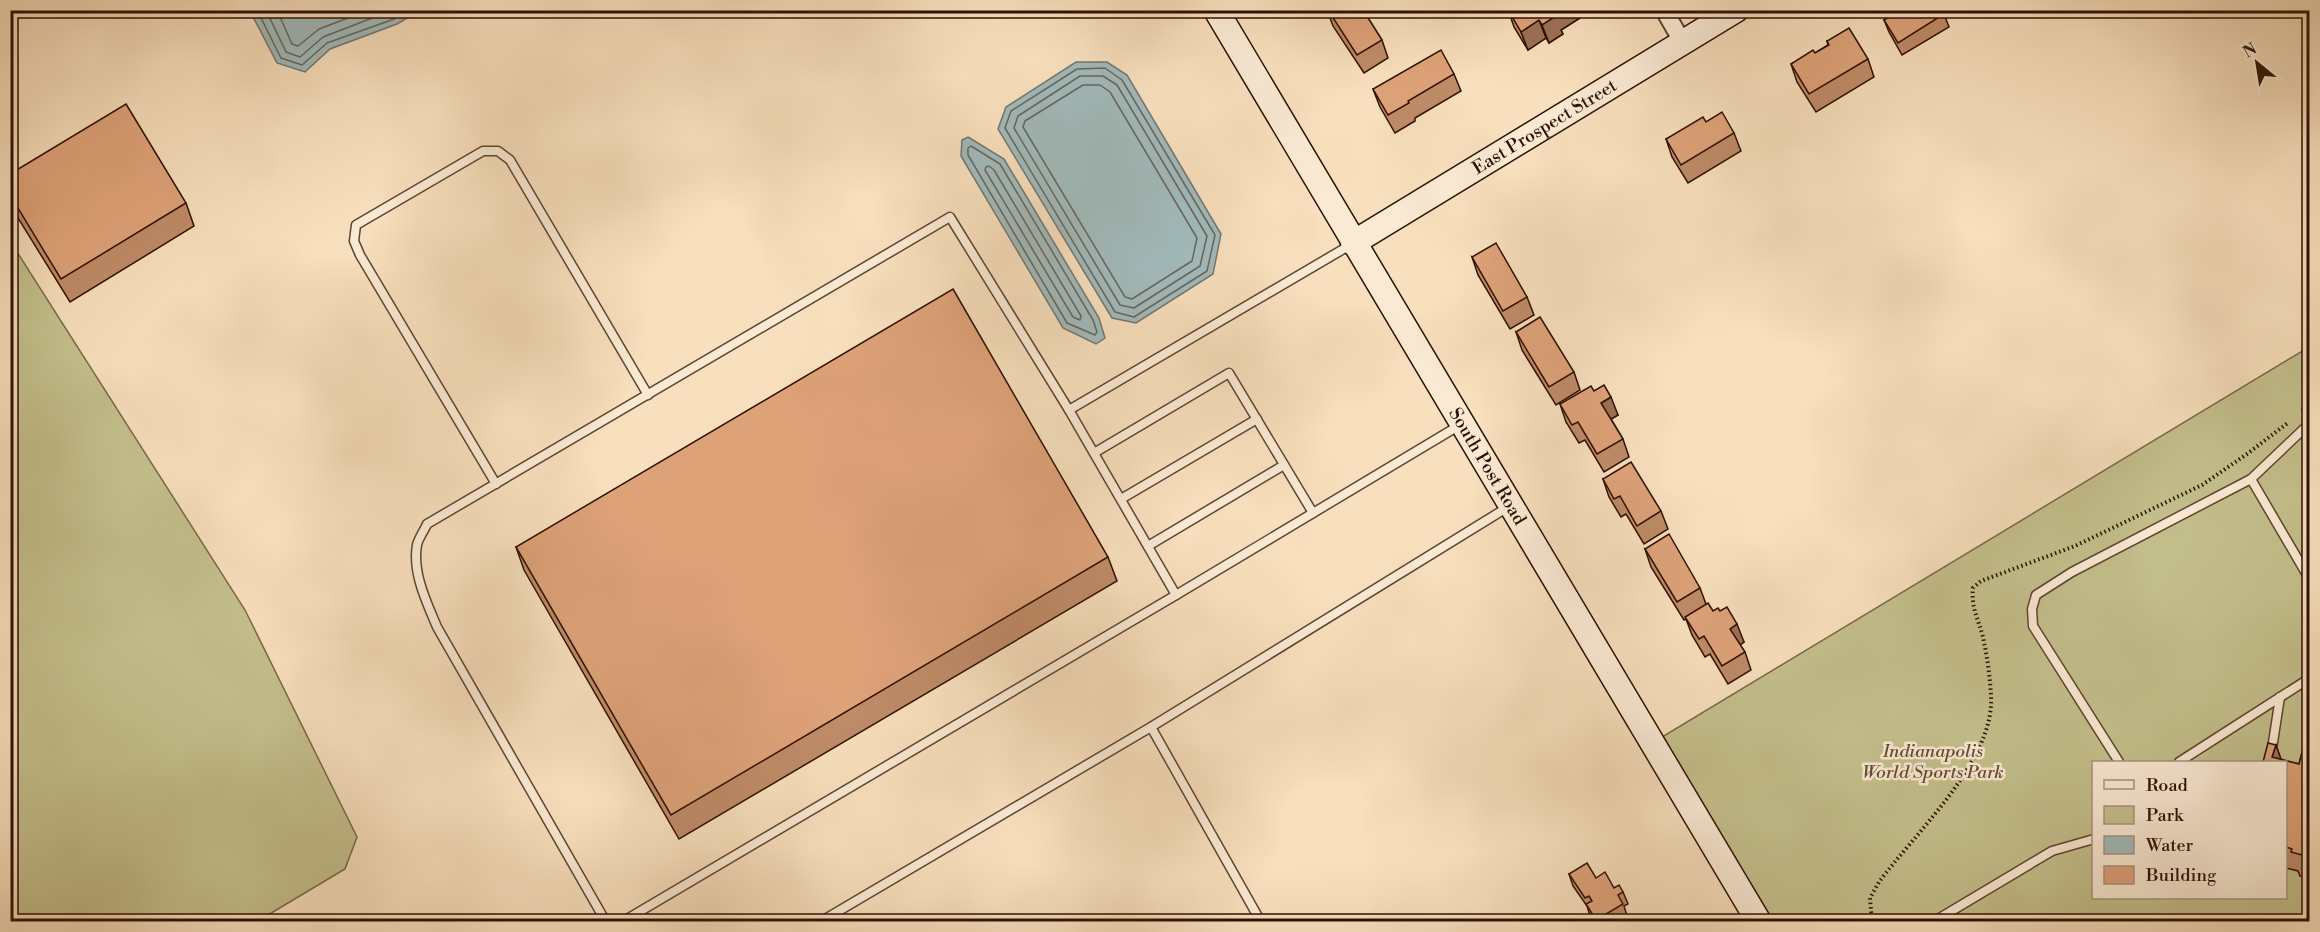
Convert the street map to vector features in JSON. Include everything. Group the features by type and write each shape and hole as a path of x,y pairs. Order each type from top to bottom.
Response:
{"main road":[{"name":"South Post Road","path":"1216,10 1759,921"},
{"name":"East Prospect Street","path":"1353,243 1736,10"}],"street":[{"path":"1664,10 1683,43"}],"lane":[{"path":"495,484 360,255 354,241 356,225 366,219 483,151 498,151 510,160 648,395"},
{"path":"606,921 437,627 423,593 417,565 417,545 427,524 950,218 1069,410 1176,595"},
{"path":"1069,410 1353,243"},
{"path":"1094,453 1229,373 1313,513"},
{"path":"1121,499 1257,419"},
{"path":"622,921 1463,423"},
{"path":"2118,761 2033,626 2032,609 2036,595 2072,572 2251,479 2310,423"},
{"path":"1148,546 1284,465"},
{"path":"2251,479 2310,580"},
{"path":"820,921 1151,728 1511,505"},
{"path":"2181,761 2310,678"},
{"path":"2270,761 2280,697"},
{"path":"1151,728 1261,921"},
{"path":"1933,921 2052,851 2092,840"}],"green space":[{"path":"10,241 245,610 357,837 345,869 258,921 11,921"},
{"name":"Indianapolis World Sports Park","path":"2309,347 2309,921 1773,921 1662,737"}],"water":[{"path":"250,11 419,11 397,24 330,49 305,72 277,63"},
{"path":"1076,62 1107,62 1127,75 1221,234 1213,274 1136,323 1112,318 998,129 1006,107"},
{"path":"968,137 1004,159 1099,318 1105,338 1096,344 1063,328 961,156 962,140"}],"building":[{"path":"1328,10 1363,10 1382,40 1357,55"},
{"path":"1508,10 1558,10 1554,13 1556,16 1542,25 1539,20 1521,32"},
{"path":"1900,10 1942,10 1944,14 1898,43 1884,20"},
{"path":"1849,28 1868,59 1809,94 1791,64 1813,50 1815,53 1829,45 1827,41"},
{"path":"1441,50 1454,74 1388,115 1373,89"},
{"path":"126,104 186,203 61,279 10,195 10,174"},
{"path":"1722,112 1734,133 1681,165 1666,139 1703,117 1706,122"},
{"path":"1496,243 1527,297 1503,311 1472,257"},
{"path":"953,289 1108,557 671,815 516,547"},
{"path":"1540,317 1574,372 1549,387 1516,332"},
{"path":"1604,385 1611,397 1601,403 1623,439 1597,454 1578,422 1572,425 1560,404 1591,386 1594,391"},
{"path":"1631,462 1661,511 1637,526 1620,496 1614,499 1603,479"},
{"path":"1669,534 1700,588 1677,602 1645,549"},
{"path":"1708,603 1713,611 1718,608 1720,611 1727,607 1737,624 1730,629 1745,652 1722,666 1704,636 1699,639 1685,617"},
{"path":"2310,723 2310,853 2307,852 2306,856 2291,852 2292,849 2287,847 2287,761 2263,761 2268,743 2276,745 2272,757 2299,764"},
{"path":"1587,863 1596,878 1605,872 1614,888 1619,885 1623,892 1618,895 1623,904 1596,920 1586,904 1592,901 1589,896 1585,898 1569,874"}]}
